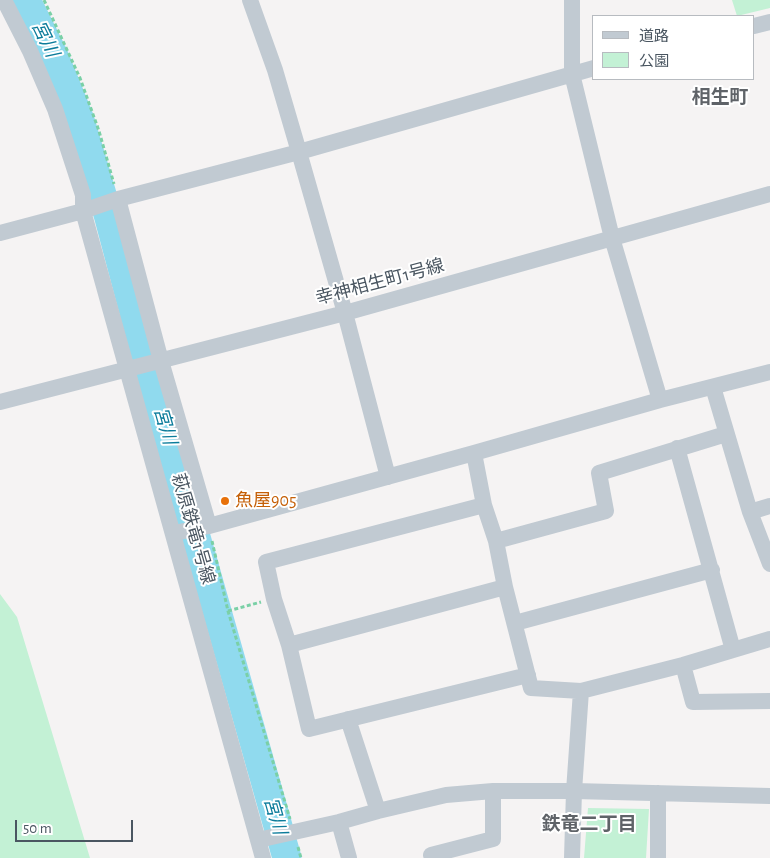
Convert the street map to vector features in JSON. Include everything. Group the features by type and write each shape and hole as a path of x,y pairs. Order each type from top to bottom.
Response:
{"street":[{"name":"萩原鉄竜1号線","path":"4,0 30,51 55,109 83,195 83,210 127,369 178,532 262,839 263,858"},
{"path":"250,0 275,70 299,152 345,313 388,477"},
{"path":"572,0 572,74 612,238 660,400"},
{"path":"755,26 770,22"},
{"path":"0,233 118,199 299,152 592,69"},
{"name":"幸神相生町1号線","path":"0,402 345,313 770,194"},
{"path":"118,199 205,527"},
{"path":"178,532 205,527 660,400 770,372"},
{"path":"713,387 750,512 770,564"},
{"path":"496,541 606,511 600,473 726,434"},
{"path":"677,448 733,650"},
{"path":"474,453 484,505 496,541 505,588 531,688 581,691 683,665 770,639"},
{"path":"484,505 266,562 274,599 289,645 309,729 528,674"},
{"path":"750,512 770,506"},
{"path":"515,623 712,570"},
{"path":"289,645 505,588"},
{"path":"683,665 693,702 770,701"},
{"path":"572,858 574,792 581,691"},
{"path":"348,719 378,810"},
{"path":"262,839 446,795 493,791 770,796"},
{"path":"432,858 431,855 493,839 493,791"},
{"path":"658,793 658,858"},
{"path":"339,822 349,858"}],"path":[{"path":"44,0 80,78 99,131 118,199"},
{"path":"205,527 290,833"},
{"path":"228,611 274,599"}],"green space":[{"path":"732,0 770,0 770,8 737,15"},
{"path":"0,594 17,617 90,858 0,858"},
{"path":"588,808 649,809 646,858 584,858"}],"waterway":[{"name":"宮川","path":"26,0 54,56 80,120 287,858"}],"place":[{"name":"魚屋905","path":"225,501"}],"district":[{"name":"相生町","path":"720,97"},
{"name":"鉄竜二丁目","path":"589,824"}]}
